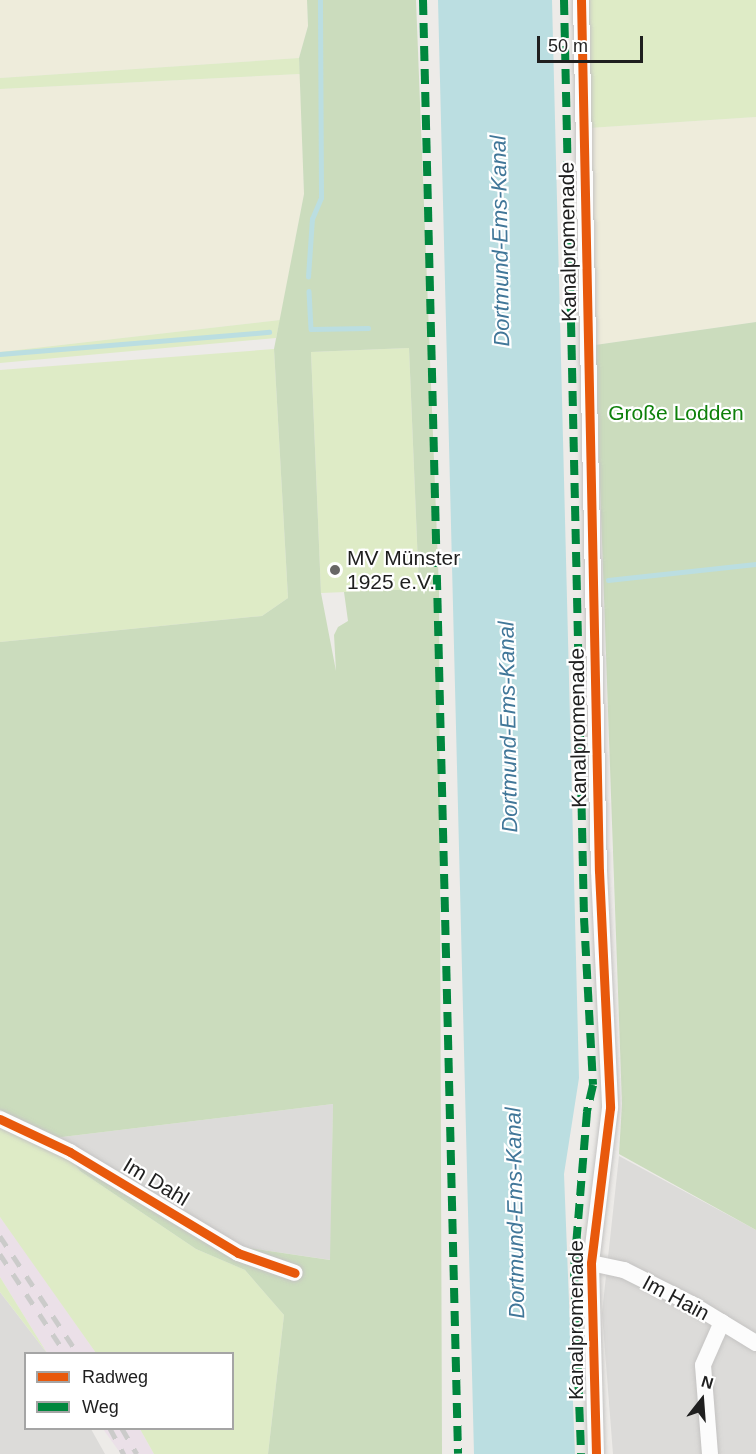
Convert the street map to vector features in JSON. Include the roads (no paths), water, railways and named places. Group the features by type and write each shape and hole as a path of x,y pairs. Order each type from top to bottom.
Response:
{"street":[{"name":"Kanalpromenade","path":"581,0 599,871 610,1108 591,1263 596,1454"},
{"name":"Im Dahl","path":"0,1119 70,1152 238,1253 295,1273"},
{"name":"Im Hain","path":"591,1263 624,1270 722,1322 756,1343"},
{"path":"710,1454 703,1365 722,1322"}],"water":[{"name":"Dortmund-Ems-Kanal","path":"438,0 552,0 579,1078 564,1174 575,1454 474,1454"}],"waterway":[{"path":"308,277 312,219 321,198 320,0"},
{"path":"309,291 311,329 368,328"},
{"path":"0,354 269,332"},
{"path":"608,580 756,564"}],"railway":[{"path":"0,1236 77,1352"},
{"path":"0,1254 65,1352"},
{"path":"111,1430 124,1454"},
{"path":"123,1430 137,1454"}],"place":[{"name":"MV Münster 1925 e.V.","path":"335,570"}],"park label":[{"name":"Große Lodden","path":"676,413"}]}
